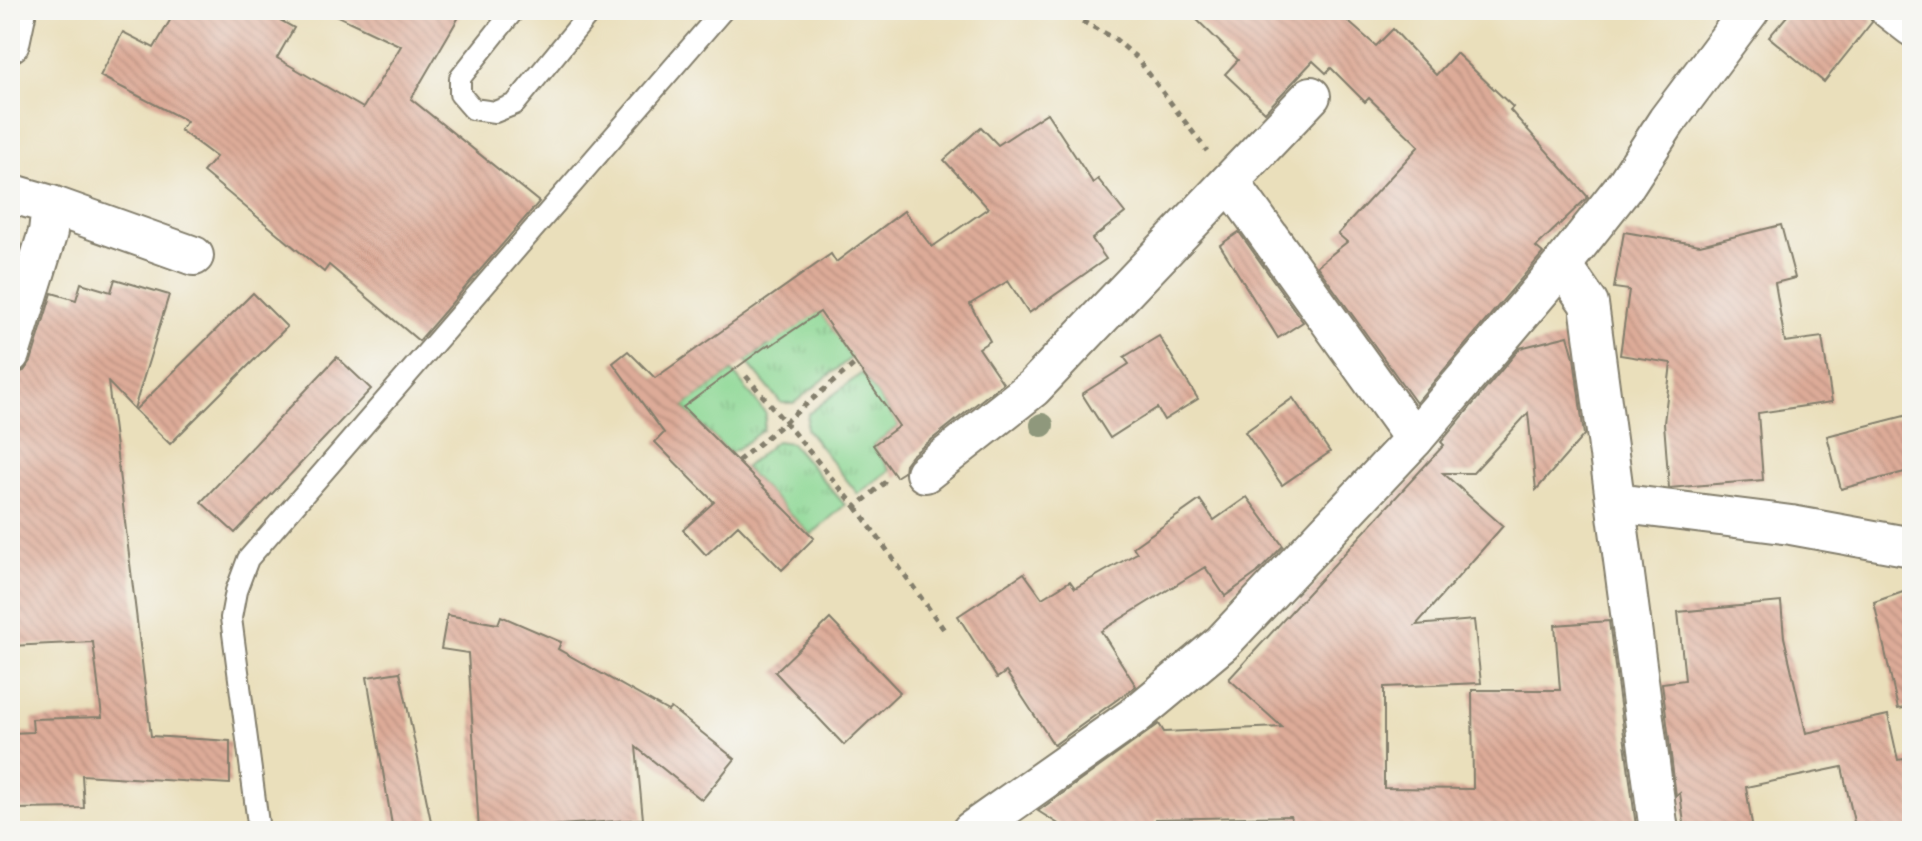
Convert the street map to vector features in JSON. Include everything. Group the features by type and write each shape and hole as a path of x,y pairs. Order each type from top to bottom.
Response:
{"street":[{"path":"10,43 17,10"},
{"path":"971,831 1133,717 1222,643 1414,439 1562,265 1626,184 1667,121 1750,10"},
{"path":"1890,10 1912,27"},
{"path":"925,473 1033,388 1311,96"},
{"path":"1230,182 1414,439"},
{"path":"10,193 194,256"},
{"path":"10,354 48,232 51,205"},
{"path":"1562,265 1589,304 1659,831"},
{"path":"1616,503 1791,525 1912,547"}],"lane":[{"path":"514,10 460,78 460,94 473,109 495,112 515,104 592,10"},
{"path":"259,831 231,618 236,591 248,559 723,10"}],"path":[{"path":"1061,10 1114,38 1137,58 1230,182"},
{"path":"738,461 856,363"},
{"path":"746,376 856,507 945,631"},
{"path":"856,507 884,483 901,487 925,473"}],"green space":[{"path":"820,311 852,357 794,403 781,403 746,361"},
{"path":"732,371 766,414 763,430 730,454 683,407"},
{"path":"862,373 899,426 873,445 890,470 858,494 806,429 808,414"},
{"path":"776,441 791,443 845,505 811,535 744,468"}],"building":[{"path":"176,10 262,10 294,28 277,58 363,108 401,46 325,10 463,10 411,99 539,202 419,341 329,265 324,272 203,172 216,157 180,130 187,121 100,76 123,32 154,48"},
{"path":"1187,10 1335,10 1376,46 1393,29 1436,75 1456,53 1513,107 1510,110 1588,197 1536,247 1543,253 1416,403 1317,266 1347,242 1338,234 1419,146 1369,98 1365,102 1331,68 1326,73 1313,61 1265,112 1225,74 1238,60"},
{"path":"1792,10 1868,10 1872,22 1824,82 1769,37"},
{"path":"1047,113 1093,183 1098,179 1125,213 1092,239 1106,259 1029,313 1008,281 970,304 990,341 979,348 1003,383 911,456 904,472 896,477 873,445 899,426 820,312 769,344 683,407 814,538 782,570 738,525 706,555 683,530 714,502 655,442 664,433 613,363 628,351 655,378 831,254 836,262 904,211 932,247 988,208 944,160 981,127 998,145"},
{"path":"1781,225 1795,278 1775,283 1785,342 1822,337 1832,402 1758,413 1763,480 1669,488 1664,423 1671,363 1620,355 1629,290 1614,288 1624,232 1700,245"},
{"path":"1239,232 1303,322 1278,338 1220,245"},
{"path":"115,279 169,295 134,409 108,382 151,736 230,741 230,784 82,775 84,808 10,809 10,733 33,732 32,719 102,717 93,642 10,646 10,375 24,371 31,361 52,293 76,300 81,283 111,292"},
{"path":"253,293 287,327 170,444 135,410"},
{"path":"1159,336 1198,399 1164,420 1157,408 1110,438 1082,394 1129,364 1124,357"},
{"path":"1568,336 1574,357 1584,435 1536,490 1528,413 1473,473 1443,473 1503,526 1416,625 1474,620 1481,683 1384,687 1384,788 1473,789 1472,690 1560,690 1555,625 1609,621 1636,826 1630,831 1297,831 1290,816 1156,819 1156,828 1068,830 1038,811 1159,724 1164,732 1282,727 1229,679 1444,445 1441,442 1520,348"},
{"path":"337,357 371,389 235,533 201,502"},
{"path":"1293,398 1330,452 1282,485 1245,432"},
{"path":"1912,414 1912,470 1841,489 1827,436"},
{"path":"1247,497 1283,546 1257,573 1225,596 1205,567 1101,631 1136,686 1054,745 1006,672 997,678 958,616 1024,573 1042,598 1070,581 1075,588 1137,553 1133,547 1200,500 1214,520"},
{"path":"1912,589 1912,707 1898,709 1874,602"},
{"path":"1781,602 1784,637 1806,733 1888,715 1898,760 1912,758 1912,831 1856,831 1842,767 1746,787 1753,831 1685,831 1680,793 1676,796 1662,683 1685,680 1678,612"},
{"path":"447,615 498,624 501,616 561,642 558,649 668,711 671,708 735,759 702,800 636,747 643,819 479,831 468,653 441,649"},
{"path":"830,619 900,692 844,745 775,672"},
{"path":"400,672 433,831 393,831 367,677"}]}
